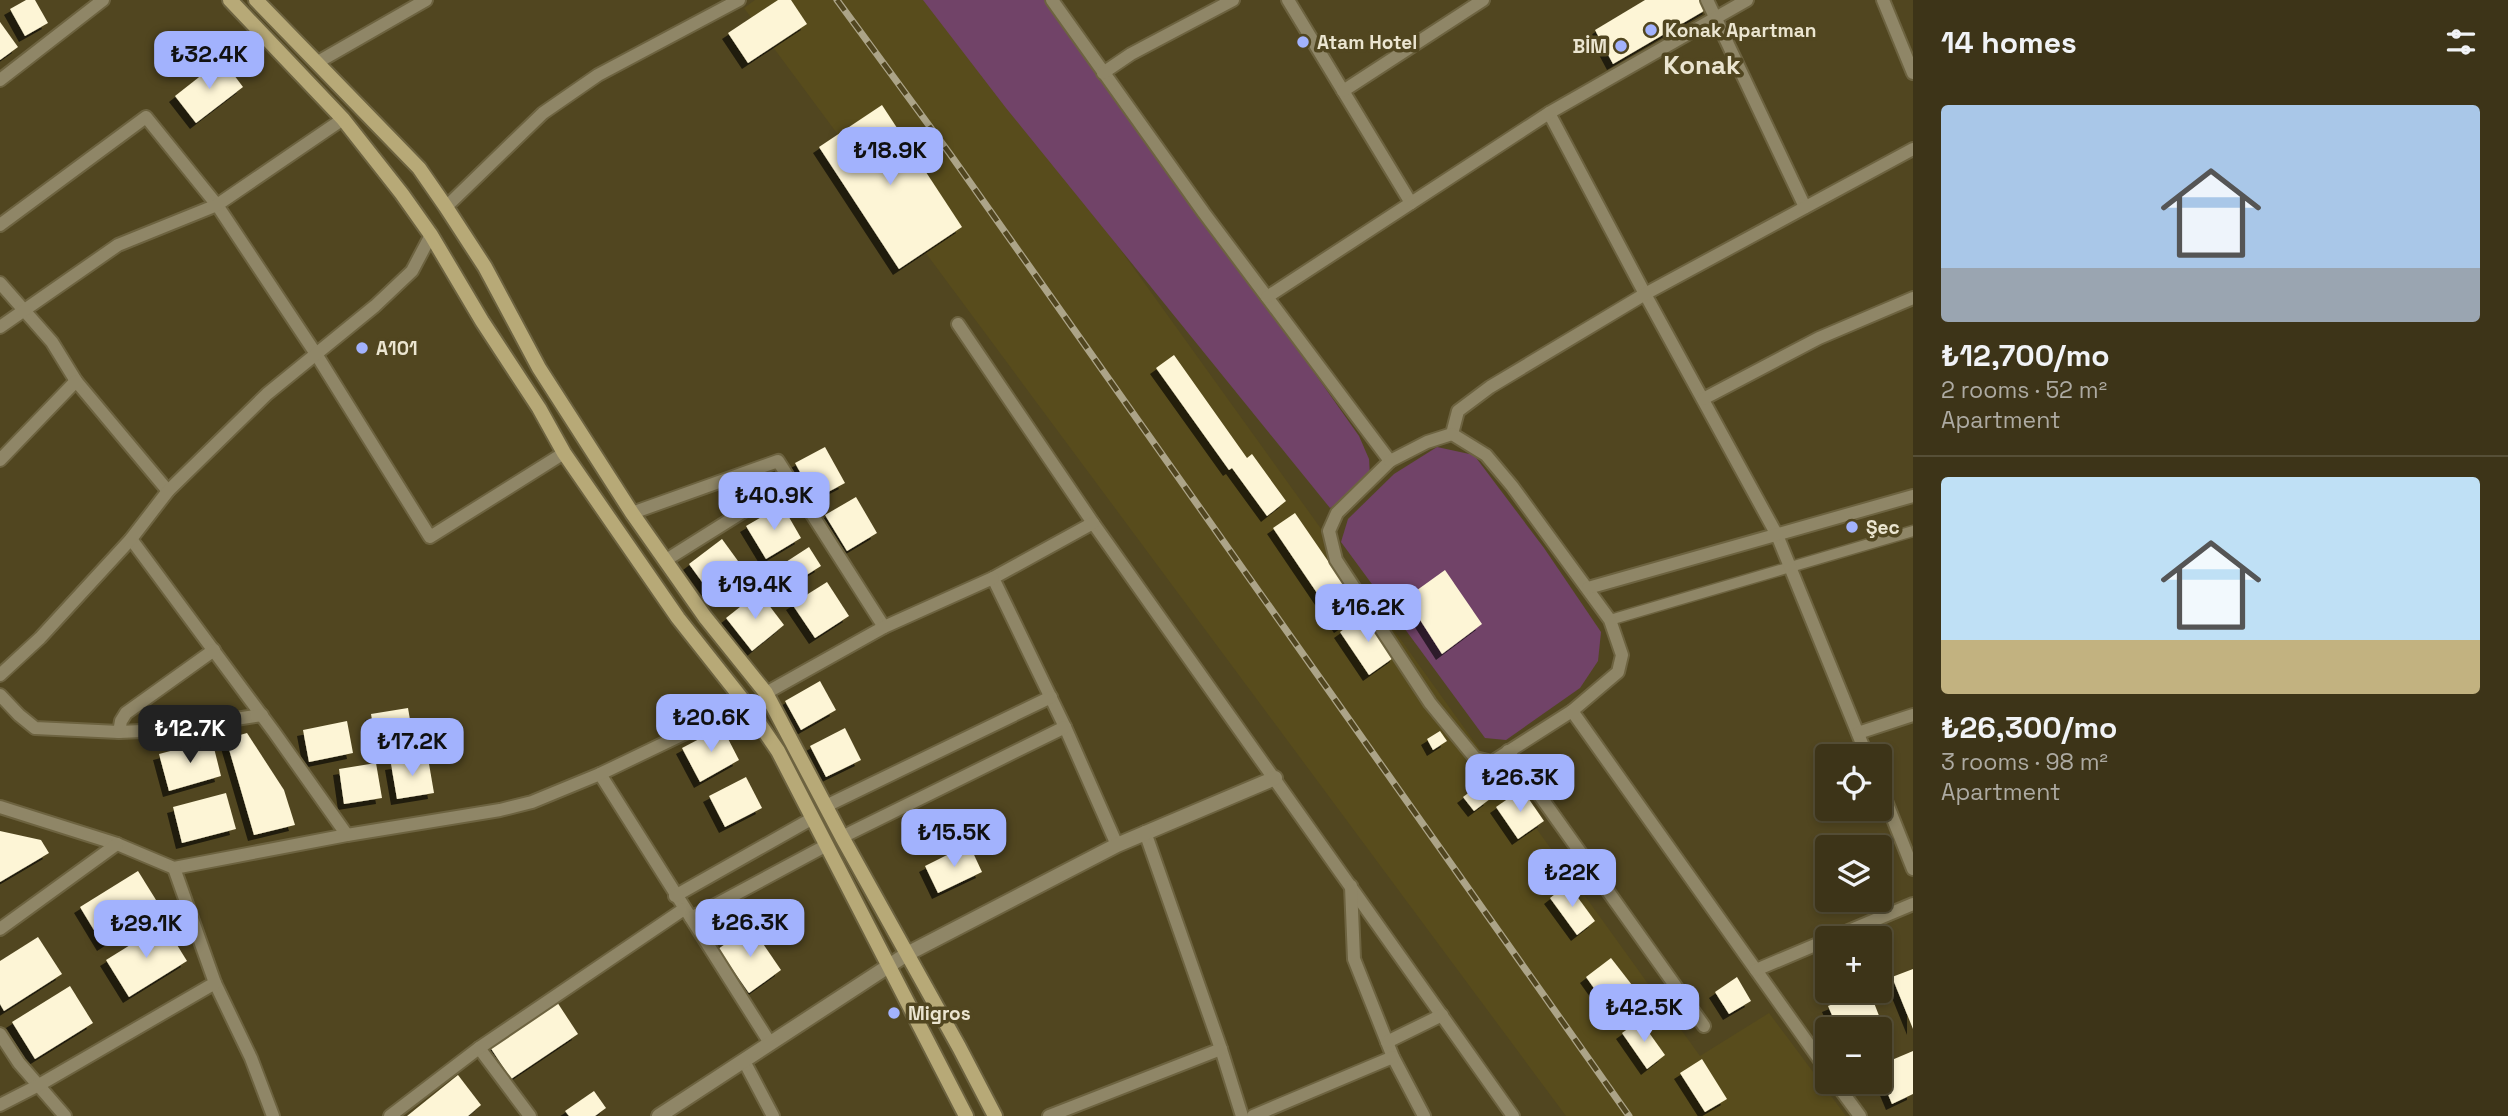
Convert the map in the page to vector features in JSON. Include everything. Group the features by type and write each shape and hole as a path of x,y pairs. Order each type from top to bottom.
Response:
{"main road":[{"path":"230,0 343,119 431,234 564,453 678,618 746,704 778,751 966,1116"},
{"path":"256,0 419,168 446,206 485,267 539,368 632,513 705,617 766,693 995,1116"},
{"path":"431,234 446,206"}],"street":[{"path":"0,80 103,0"},
{"path":"318,62 426,0"},
{"path":"446,206 543,113 598,75 739,0"},
{"path":"1052,0 1267,297 1390,461"},
{"path":"1103,73 1131,54 1233,0"},
{"path":"1288,0 1411,203"},
{"path":"1343,91 1483,0"},
{"path":"1707,0 1805,207"},
{"path":"1267,297 1549,113 1747,0"},
{"path":"1883,0 1910,59 1913,73"},
{"path":"1549,113 1777,535 1862,744"},
{"path":"0,225 146,117 217,205 316,354 430,537 564,453"},
{"path":"0,327 118,245 217,205 343,119"},
{"path":"1452,434 1458,411 1490,387 1645,294 1913,149"},
{"path":"0,675 40,638 131,539 168,491 267,394 374,306 412,271 431,234"},
{"path":"0,283 52,342 76,381 168,491"},
{"path":"1703,399 1818,338 1913,298"},
{"path":"958,324 1093,523 1513,1116"},
{"path":"0,460 76,381"},
{"path":"1452,434 1486,455 1512,486 1610,620 1622,654 1618,672 1572,711 1492,762 1475,758 1430,702 1336,560 1329,531 1338,513 1390,461 1427,442 1452,434"},
{"path":"632,513 778,461 884,627"},
{"path":"666,560 792,481"},
{"path":"1588,588 1913,496"},
{"path":"766,693 884,627 993,578 1093,523"},
{"path":"1610,620 1913,531"},
{"path":"131,539 262,715 346,835"},
{"path":"993,578 1065,727 1117,845"},
{"path":"119,732 126,713 214,650"},
{"path":"0,695 35,728 119,732 164,730 262,715"},
{"path":"826,806 1051,697"},
{"path":"0,807 117,844 174,868 532,802 600,774 746,704"},
{"path":"1572,711 1815,1053"},
{"path":"1858,733 1913,715"},
{"path":"842,837 1065,727"},
{"path":"1508,751 1703,1026"},
{"path":"600,774 769,1043"},
{"path":"659,1116 907,954 1144,832 1275,778"},
{"path":"1892,816 1913,869"},
{"path":"676,896 813,817"},
{"path":"1144,832 1222,1049 1242,1116"},
{"path":"0,929 117,844"},
{"path":"390,1116 479,1048 688,914 827,845"},
{"path":"174,868 215,983 251,1058 273,1116"},
{"path":"1351,886 1354,959 1393,1058 1423,1116"},
{"path":"1861,926 1913,904"},
{"path":"1756,970 1815,945"},
{"path":"0,1105 215,983"},
{"path":"1387,1042 1442,1015"},
{"path":"0,1034 19,1063 65,1116"},
{"path":"479,1048 530,1116"},
{"path":"1049,1116 1222,1049"},
{"path":"1253,1116 1393,1058"},
{"path":"744,1061 773,1116"},
{"path":"1844,1094 1860,1116"}],"shaded area":[{"path":"755,0 941,0 1700,1056 1769,1013 1815,1075 1815,1094 1830,1094 1846,1116 1566,1116 744,8"},
{"path":"923,0 1051,0 1359,436 1369,459 1370,477 1358,490 1330,508 1006,108"},
{"path":"1437,447 1474,455 1544,548 1601,632 1598,661 1580,688 1506,740 1485,738 1341,542 1348,519 1394,474"}],"building":[{"path":"26,0 35,0 48,23 25,36 10,9"},
{"path":"778,0 791,0 807,24 748,63 728,33"},
{"name":"Konak Apartman","path":"1645,0 1704,0 1709,8 1613,64 1595,30"},
{"path":"0,22 18,47 0,60"},
{"path":"222,59 243,87 196,123 175,96"},
{"path":"882,105 962,227 899,269 819,147"},
{"path":"1174,355 1247,458 1252,454 1286,501 1267,516 1232,468 1229,470 1156,368"},
{"path":"825,447 845,483 815,499 795,463"},
{"path":"856,497 877,533 847,551 825,515"},
{"path":"782,505 801,538 766,559 746,526"},
{"path":"1295,513 1363,612 1340,627 1273,528"},
{"path":"722,539 746,572 713,597 689,564"},
{"path":"809,547 821,566 784,589 772,571"},
{"path":"1445,570 1482,624 1442,654 1406,598"},
{"path":"827,582 849,616 815,638 792,604"},
{"path":"759,592 784,625 752,651 726,618"},
{"path":"1366,613 1396,656 1369,675 1340,632"},
{"path":"820,681 836,710 801,730 785,701"},
{"path":"408,708 414,743 377,749 371,714"},
{"path":"347,721 353,753 309,762 303,730"},
{"path":"722,727 739,760 700,782 682,748"},
{"path":"845,728 861,760 826,777 810,746"},
{"path":"1440,731 1447,741 1433,750 1427,739"},
{"path":"247,733 284,790 295,825 254,835 226,739"},
{"path":"212,740 221,776 169,791 159,754"},
{"path":"428,758 434,793 397,799 391,764"},
{"path":"376,763 382,798 344,804 339,769"},
{"path":"746,777 762,808 725,827 709,796"},
{"path":"1479,785 1490,799 1474,811 1463,797"},
{"path":"1522,789 1544,821 1518,839 1496,807"},
{"path":"226,793 236,829 182,843 173,807"},
{"path":"0,831 41,840 49,853 0,882"},
{"path":"969,844 982,872 938,893 925,866"},
{"path":"138,871 161,908 103,945 80,907"},
{"path":"1568,884 1595,921 1577,935 1550,898"},
{"path":"164,924 187,961 129,997 106,960"},
{"path":"751,926 781,970 749,993 718,949"},
{"path":"38,937 62,974 4,1011 0,1004 0,961"},
{"path":"1611,958 1632,985 1606,1005 1586,977"},
{"path":"1913,969 1913,1029 1892,977"},
{"path":"1737,977 1751,1001 1729,1014 1715,992"},
{"path":"70,986 93,1023 35,1059 12,1022"},
{"path":"557,1002 578,1034 511,1079 490,1047"},
{"path":"1835,1003 1874,1003 1880,1017 1833,1017 1828,1006"},
{"path":"1640,1020 1665,1055 1647,1069 1622,1033"},
{"path":"1913,1051 1913,1094 1892,1104 1888,1094 1892,1094 1892,1060"},
{"path":"1702,1059 1727,1099 1705,1112 1680,1073"},
{"path":"458,1075 481,1105 468,1116 407,1116"},
{"path":"594,1091 606,1108 595,1116 569,1116 565,1111"}],"railway":[{"path":"837,0 950,154 1629,1116"}],"place":[{"name":"Konak Apartman","path":"1651,30"},
{"name":"Atam Hotel","path":"1303,42"},
{"name":"BİM","path":"1621,46"},
{"name":"A101","path":"362,348"},
{"name":"Şec","path":"1852,527"},
{"name":"Migros","path":"894,1013"}],"district":[{"name":"Konak","path":"1702,65"}]}
